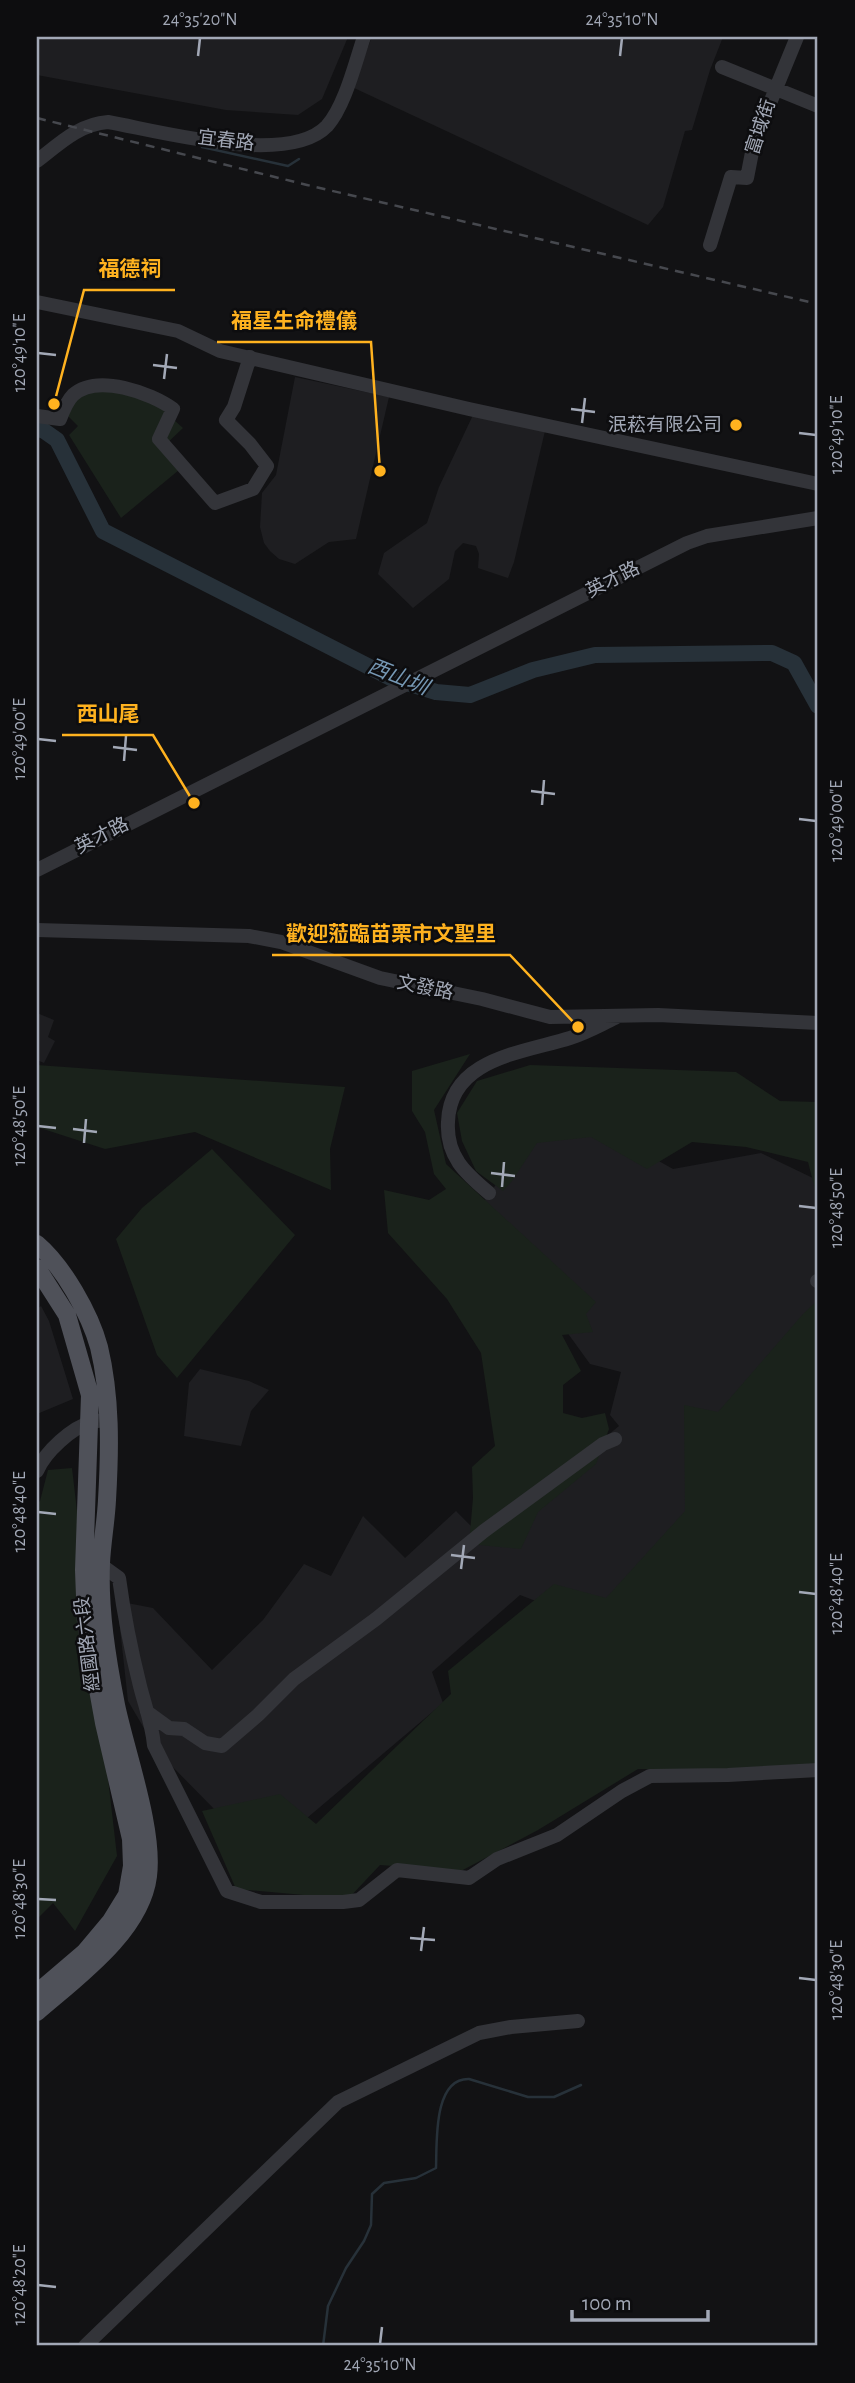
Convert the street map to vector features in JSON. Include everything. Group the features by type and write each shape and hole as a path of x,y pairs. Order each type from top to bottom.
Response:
{"main road":[{"name":"經國路六段","path":"37,1244 55,1263 89,1321 99,1347 110,1420 107,1501 93,1564 86,1623 104,1723 131,1839 132,1866 127,1895 111,1921 85,1952 37,1993"},
{"name":"經國路六段","path":"37,1268 67,1314 90,1395 93,1564 116,1705 146,1838 148,1877 141,1901 123,1931 97,1960 37,2012"}],"street":[{"name":"宜春路","path":"37,161 80,128 94,123 108,122 242,146 286,145 305,139 326,127 340,105 364,37"},
{"name":"富域街","path":"710,245 732,177 747,178 754,142 797,37"},
{"path":"722,67 818,106"},
{"path":"37,302 178,331 220,351 469,409 818,484"},
{"path":"37,416 60,419 72,395 83,388 96,385 115,386 160,400 173,409 159,439 215,503 253,489 267,466 226,420 234,407 250,357"},
{"name":"英才路","path":"37,870 687,543 707,536 818,518"},
{"name":"文發路","path":"37,929 249,936 281,942 380,978 482,999 550,1017 733,1017 818,1023"},
{"path":"489,1193 463,1171 453,1155 447,1136 448,1106 461,1082 481,1066 574,1037 623,1015"},
{"path":"37,1471 46,1453 56,1444 91,1422 110,1420"},
{"path":"146,1711 169,1728 184,1729 205,1743 222,1746 294,1679 376,1619 484,1531 603,1444 615,1439"},
{"path":"93,1564 119,1578 126,1629 152,1727 153,1745 228,1891 261,1902 359,1900 397,1870 469,1878 497,1859 557,1835 622,1791 650,1776 818,1770"},
{"path":"85,2346 338,2102 479,2033 511,2026 578,2021"}],"shaded area":[{"path":"37,37 348,37 322,99 298,115 226,110 37,75"},
{"path":"372,37 723,37 692,130 685,131 663,207 648,225 352,87"},
{"path":"295,377 389,397 356,539 329,542 295,564 279,559 270,551 264,543 260,527 262,493 276,475"},
{"path":"101,387 153,401 183,428 162,448 179,470 121,518 69,435 78,426 67,415 78,395"},
{"path":"473,415 545,431 514,562 508,578 478,568 479,554 476,546 463,543 455,551 449,579 413,608 378,574 384,553 427,523 439,487"},
{"path":"37,1013 54,1020 48,1037 55,1041 44,1063 37,1060"},
{"path":"470,1054 434,1110 446,1164 596,1302 586,1314 593,1332 562,1335 581,1371 563,1385 563,1413 582,1418 605,1413 609,1429 596,1464 538,1512 521,1549 469,1544 473,1498 472,1467 495,1446 481,1353 447,1299 388,1233 384,1190 429,1200 446,1189 434,1174 425,1132 412,1111 412,1071"},
{"path":"37,1065 345,1087 330,1149 331,1190 195,1132 105,1149 37,1127"},
{"path":"530,1065 736,1072 780,1101 818,1102 818,1201 808,1162 746,1147 692,1142 647,1169 591,1137 537,1143 503,1191 476,1171 462,1141 457,1113 477,1081"},
{"path":"537,1129 602,1129 673,1169 761,1153 817,1180 818,1297 815,1307 696,1521 599,1625 520,1595 432,1672 443,1703 294,1829 220,1815 158,1752 128,1701 117,1601 153,1608 212,1670 263,1620 304,1564 331,1576 363,1516 405,1558 456,1511 490,1545 548,1484 619,1426 610,1415 621,1372 590,1364 478,1209"},
{"path":"212,1149 295,1235 177,1378 157,1355 116,1239 142,1208"},
{"path":"818,1300 818,1764 756,1770 638,1769 538,1830 461,1871 380,1865 348,1899 236,1889 202,1811 280,1794 316,1824 451,1694 448,1671 554,1584 606,1598 685,1511 684,1405 718,1412"},
{"path":"41,1306 49,1321 73,1399 37,1414 37,1309"},
{"path":"200,1369 249,1381 269,1390 251,1411 241,1446 184,1436 189,1383"},
{"path":"72,1468 117,1856 75,1931 53,1903 37,1919 37,1503 40,1501 48,1470"}],"waterway":[{"path":"202,147 288,166 299,159"},
{"name":"西山圳","path":"37,430 40,428 57,440 103,531 391,678 436,692 470,695 533,670 595,655 772,653 794,663 818,706"},
{"path":"323,2346 328,2306 371,2225 372,2194 384,2183 416,2178 436,2168 439,2114 449,2089 457,2082 469,2079 528,2097 554,2097 581,2085"}],"railway":[{"path":"37,118 307,185 818,304"}],"place":[{"name":"福德祠","path":"54,404"},
{"name":"泯菘有限公司","path":"736,425"},
{"name":"福星生命禮儀","path":"380,471"},
{"name":"西山尾","path":"194,803"},
{"name":"歡迎蒞臨苗栗市文聖里","path":"578,1027"}]}
